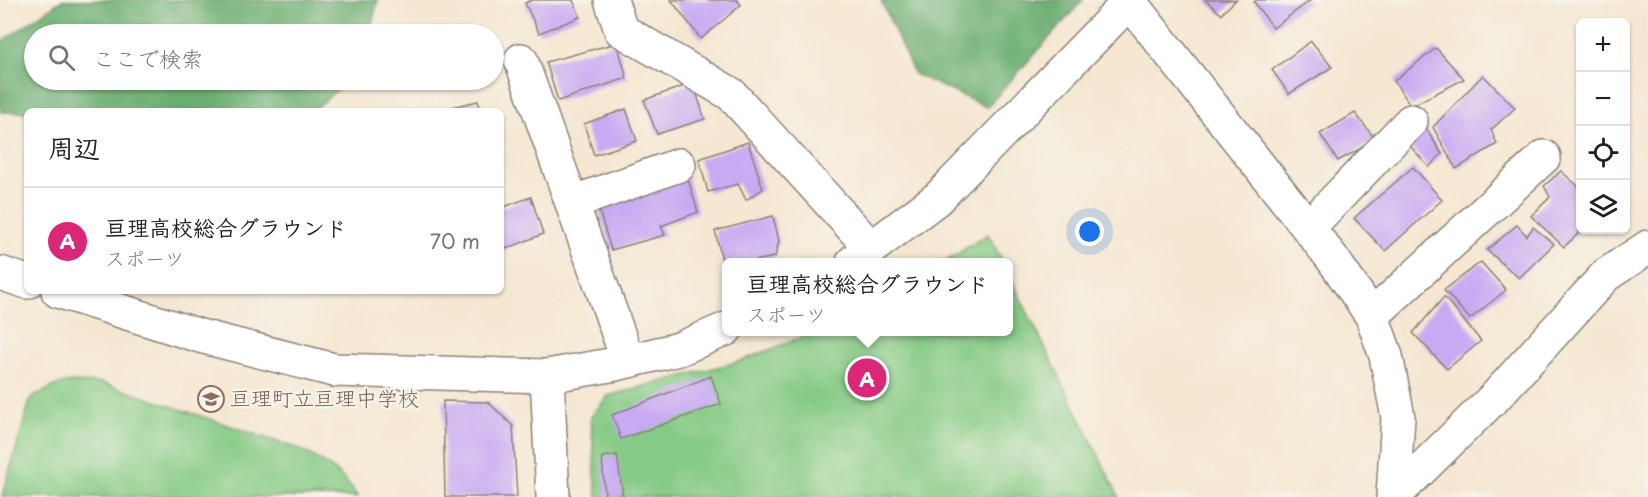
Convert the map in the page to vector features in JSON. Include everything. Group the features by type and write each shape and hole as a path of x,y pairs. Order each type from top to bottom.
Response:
{"street":[{"path":"611,0 621,30 731,93 863,256 938,198 1130,1 1332,258 1372,316 1386,356 1398,417 1393,496"},
{"path":"521,60 628,361"},
{"path":"1308,228 1411,121"},
{"path":"1372,316 1544,157"},
{"path":"572,203 679,165"},
{"path":"1393,496 1496,396 1606,275 1648,247"},
{"path":"0,273 24,281"},
{"path":"67,294 200,336 334,370 547,376 679,349 722,331"},
{"path":"547,376 554,497"}],"green space":[{"path":"62,0 378,0 372,24 27,24"},
{"path":"881,0 1083,0 987,107 914,74"},
{"path":"24,26 24,90 337,90 316,108 24,108 24,112 1,112 0,43"},
{"path":"988,234 1001,258 951,258"},
{"path":"1013,283 1119,497 597,497 591,417 608,396 741,361 805,336 1013,336"},
{"path":"72,382 102,383 299,449 332,469 358,497 2,497 31,398 57,385"}],"building":[{"path":"532,0 573,0 580,17 539,33 525,3"},
{"path":"671,0 737,0 741,5 701,39"},
{"path":"1205,0 1236,0 1221,14"},
{"path":"1257,0 1311,0 1273,28 1254,2"},
{"path":"1311,41 1332,67 1289,94 1272,70"},
{"path":"617,43 627,78 558,101 546,62"},
{"path":"1436,48 1464,79 1411,106 1394,81"},
{"path":"1483,75 1515,108 1491,130 1497,144 1456,169 1433,127"},
{"path":"693,83 705,119 657,134 644,100"},
{"path":"478,101 480,108 447,108"},
{"path":"626,109 637,141 594,155 584,124"},
{"path":"1355,113 1376,140 1338,161 1320,134"},
{"path":"1425,127 1442,154 1429,167 1410,146"},
{"path":"748,142 763,189 746,200 738,184 708,192 699,159"},
{"path":"1413,167 1442,200 1385,251 1354,218"},
{"path":"1561,171 1576,184 1578,234 1564,247 1531,216 1550,197 1544,186"},
{"path":"686,172 698,212 661,226 665,235 611,250 598,207"},
{"path":"531,197 543,234 504,250 504,207"},
{"path":"773,216 779,241 775,257 722,260 715,231"},
{"path":"1517,225 1527,236 1533,227 1554,244 1519,278 1487,250"},
{"path":"1481,262 1506,290 1470,319 1444,290"},
{"path":"1444,297 1481,341 1447,369 1413,333"},
{"path":"711,376 721,404 621,439 612,415"},
{"path":"443,401 488,402 513,426 517,497 445,497"},
{"path":"617,455 623,496 605,497 602,457"}],"place":[{"name":"亘理高校総合グラウンド","path":"867,378"},
{"name":"亘理町立亘理中学校","path":"211,399"}]}
